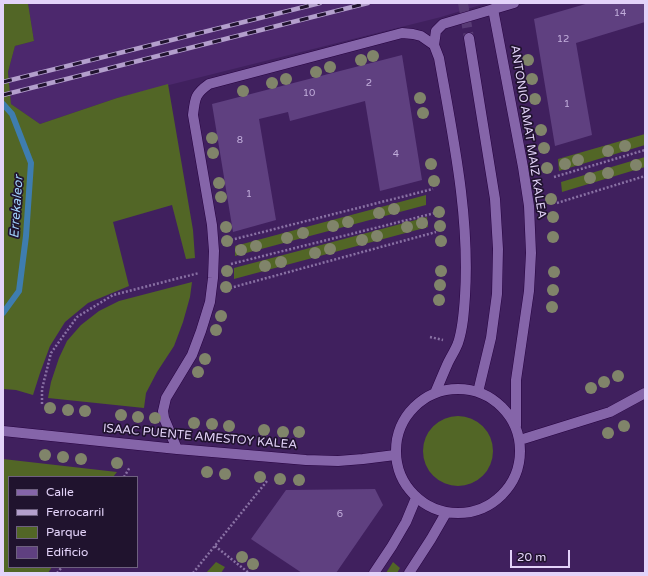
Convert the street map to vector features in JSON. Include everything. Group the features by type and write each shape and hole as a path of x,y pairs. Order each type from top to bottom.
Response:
{"street":[{"path":"435,393 447,364 458,343 463,320 466,286 464,217 459,175 439,58 434,45 436,31 444,24 514,3"},
{"name":"ANTONIO AMAT MAIZ KALEA","path":"494,9 529,206 531,252 529,291 516,380 516,426"},
{"path":"177,449 164,418 164,404 166,398 192,355 210,302 213,278 214,250 212,225 193,115 194,101 200,90 209,84 402,33 421,36 434,45"},
{"path":"469,38 495,199 498,249 497,294 491,338 478,392"},
{"path":"456,389 478,392 490,397 501,405 509,414 516,426 520,440 521,460 514,480 502,496 486,508 466,514 446,513 430,507 416,498 406,486 398,471 395,455 397,435 405,418 418,403 435,393 456,389"},
{"path":"520,440 610,412 645,393"},
{"name":"ISAAC PUENTE AMESTOY KALEA","path":"3,431 177,449 306,460 357,460 395,455"},
{"path":"374,573 396,540 406,522 416,498"},
{"path":"409,573 446,513"}],"path":[{"path":"554,177 645,150"},
{"path":"557,203 645,176"},
{"path":"230,240 433,189"},
{"path":"231,264 435,213"},
{"path":"230,288 436,232"},
{"path":"42,404 42,389 51,353 77,317 113,296 204,271"},
{"path":"125,476 130,467"},
{"path":"193,573 267,481"},
{"path":"215,546 249,573"}],"shaded area":[{"path":"28,3 487,3 441,17 117,98 40,124 11,104 8,72 15,46 34,41"}],"green space":[{"path":"3,3 28,3 34,41 15,46 8,72 11,104 40,124 117,98 168,84 193,230 195,258 186,259 172,205 113,222 129,286 88,303 65,322 50,346 33,395 16,390 3,389"},
{"path":"645,134 645,145 559,171 558,159"},
{"path":"645,157 645,167 562,192 561,182"},
{"path":"426,195 426,205 235,256 235,246"},
{"path":"427,217 428,227 234,279 234,268"},
{"path":"192,282 190,297 183,322 174,346 157,372 146,393 144,408 48,398 51,382 59,358 67,341 81,325 99,311 119,301"},
{"path":"451,416 465,416 478,422 487,431 493,444 491,464 483,476 465,486 451,486 438,480 429,471 423,458 423,444 429,431 438,422"},
{"path":"3,459 117,472 114,476 8,476 8,568 51,568 48,573 3,573"},
{"path":"216,562 225,567 221,573 206,573"},
{"path":"393,562 400,568 397,573 386,573"}],"building":[{"path":"589,3 645,3 645,22 576,43 592,135 555,146 534,19"},
{"path":"402,55 422,180 380,191 365,101 290,121 288,112 259,119 276,220 233,232 212,104"},
{"path":"375,489 383,505 336,573 302,573 251,539 286,490"}],"waterway":[{"name":"Errekaleor","path":"3,104 12,114 31,163 26,236 19,291 3,313"}],"tunnel":[{"path":"463,3 469,38"}],"railway":[{"path":"3,82 320,3"},
{"path":"3,95 368,3"}]}
